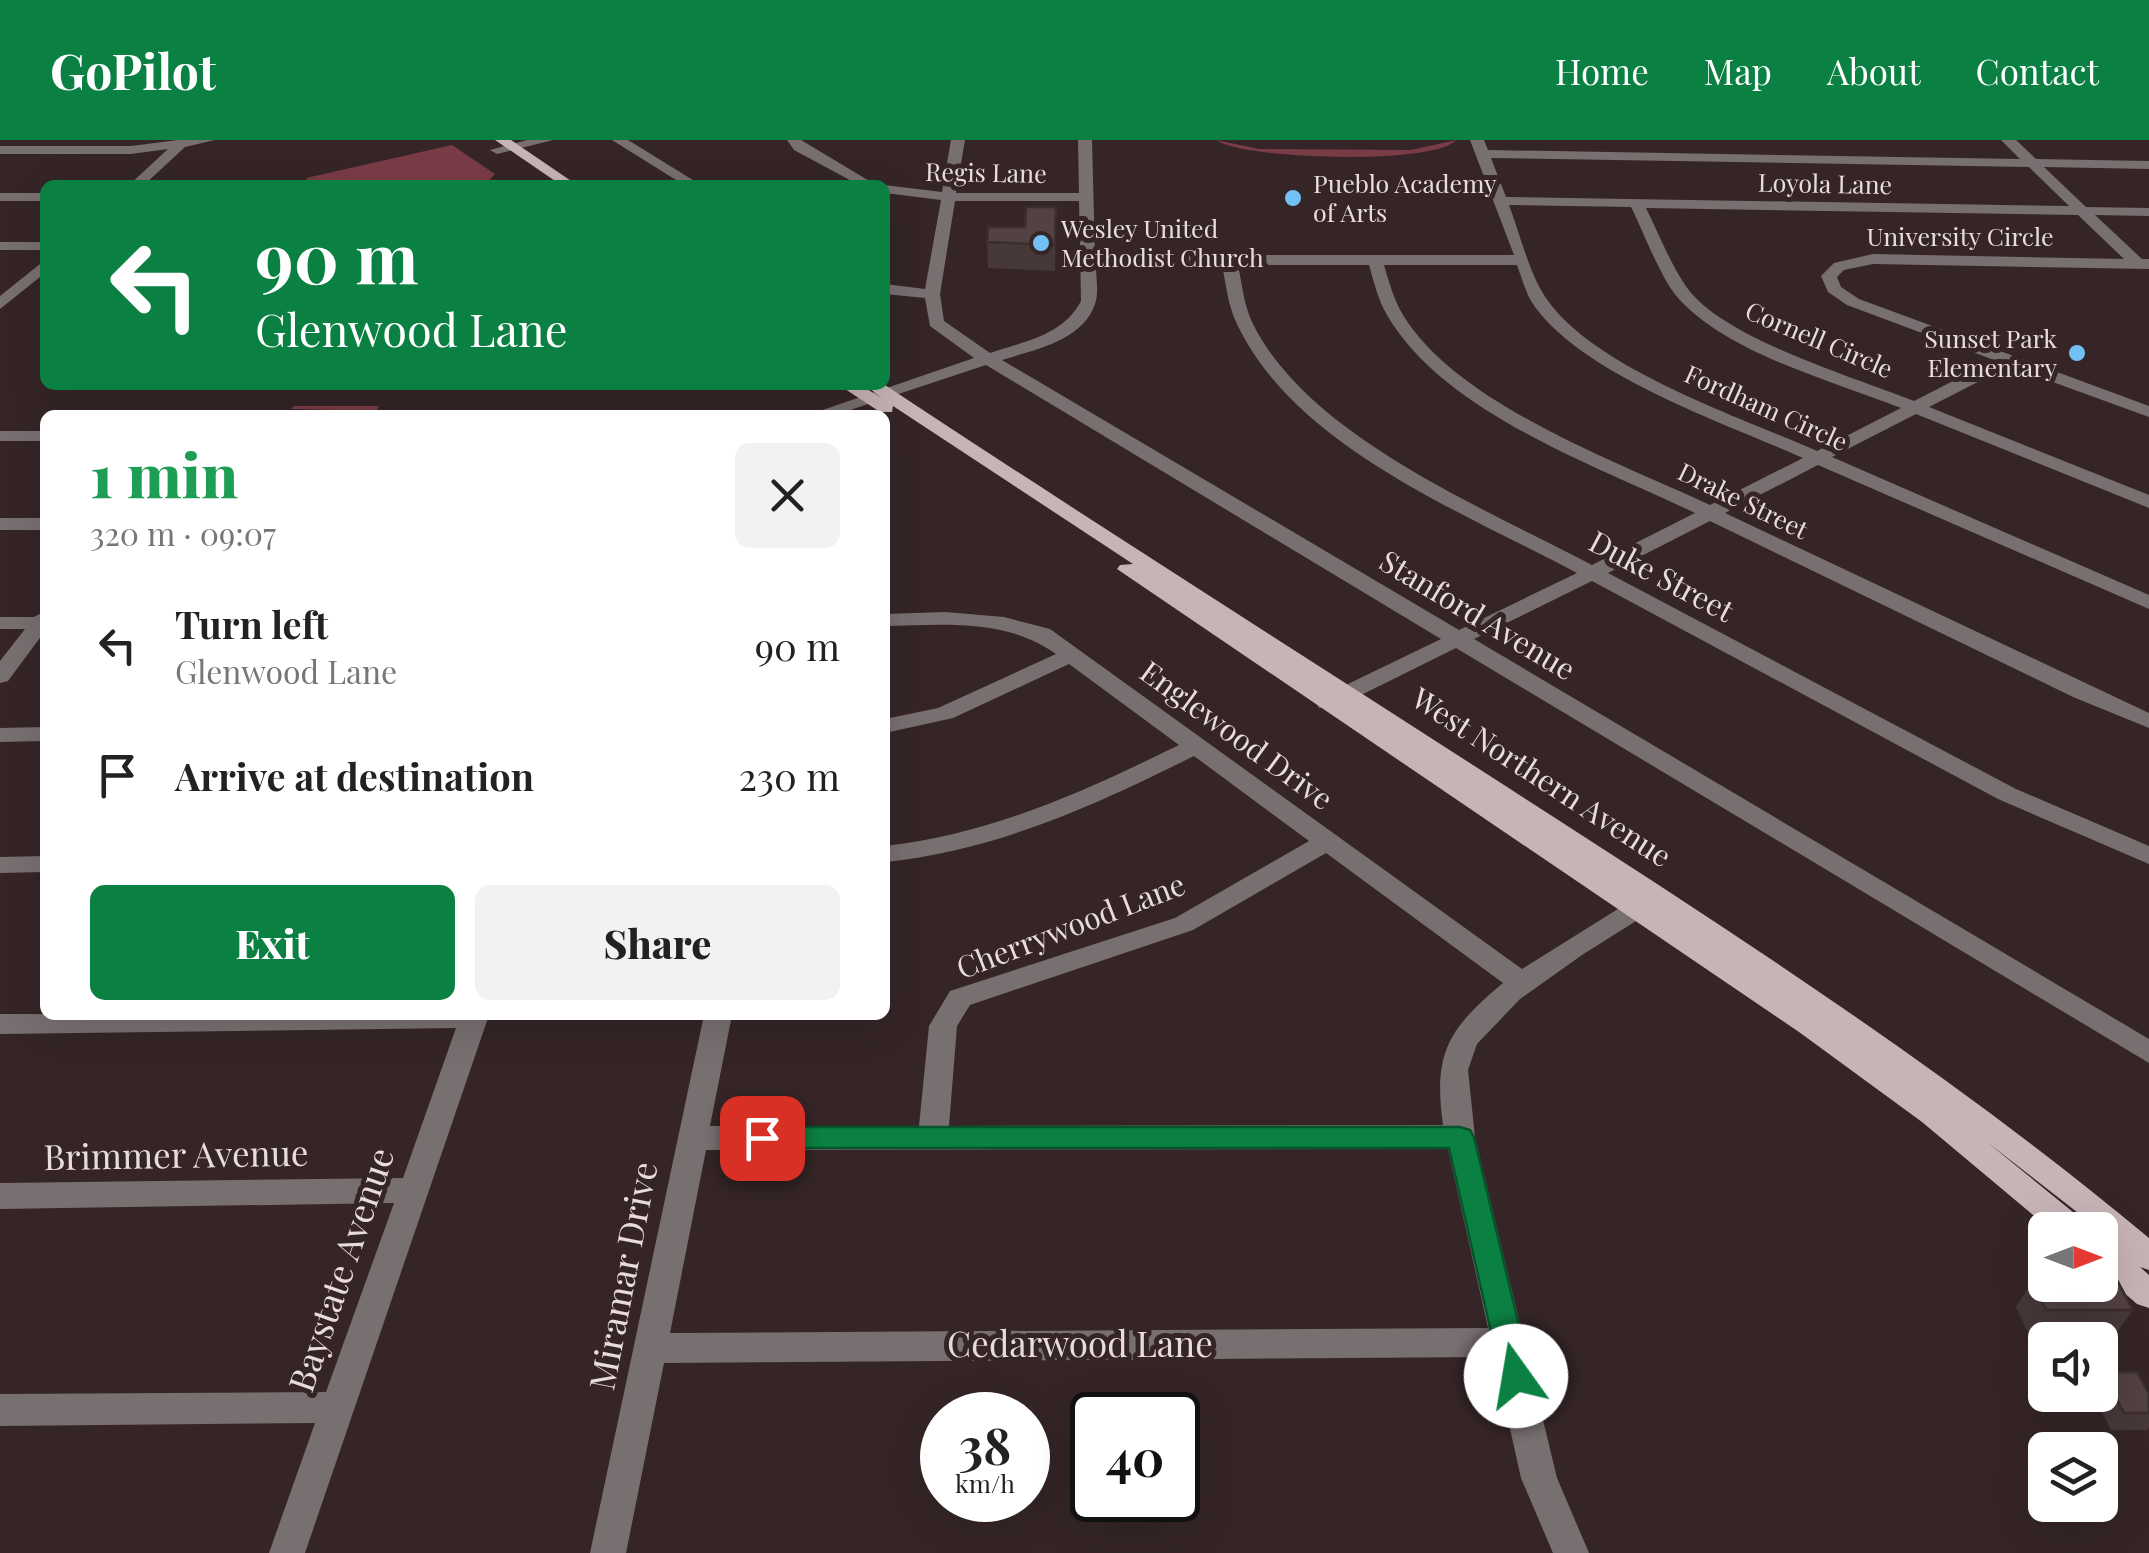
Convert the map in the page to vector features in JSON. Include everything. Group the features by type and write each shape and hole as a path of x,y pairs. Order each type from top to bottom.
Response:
{"main road":[{"path":"482,140 504,146 562,180"},
{"path":"504,146 543,180"},
{"name":"West Northern Avenue","path":"878,393 1647,902 1942,1091 2149,1258"},
{"name":"West Northern Avenue","path":"1647,902 1926,1109 2051,1212"},
{"path":"2118,1268 2149,1294"}],"street":[{"path":"0,150 116,150 208,140"},
{"path":"504,146 546,140"},
{"path":"618,140 686,180"},
{"path":"794,140 799,147 860,180"},
{"path":"890,289 932,294 958,140"},
{"path":"890,389 1052,338 1081,317 1088,302 1086,140"},
{"path":"2008,140 2143,264"},
{"path":"142,180 180,145"},
{"path":"1480,147 2149,165"},
{"name":"Fordham Circle","path":"1480,147 1531,286 1549,314 1598,355 1654,386 2149,603"},
{"name":"Regis Lane","path":"890,190 949,197 1087,197"},
{"path":"0,197 40,197"},
{"name":"Loyola Lane","path":"1500,201 2149,212"},
{"name":"Cornell Circle","path":"1636,203 1682,294 1749,341 2149,502"},
{"path":"0,246 40,246"},
{"name":"Duke Street","path":"1229,259 1242,317 1260,351 1292,388 1383,462 2007,794 2149,856"},
{"name":"Drake Street","path":"1375,259 1396,317 1422,348 1466,387 1514,420 2149,721"},
{"name":"University Circle","path":"2143,264 1873,259 1839,266 1829,276 1834,289 1854,302 2149,412"},
{"path":"1087,260 1522,260"},
{"path":"2,301 40,269"},
{"name":"Stanford Avenue","path":"932,294 936,324 988,359 2149,1052"},
{"path":"1337,698 1591,574 2008,360"},
{"path":"831,410 878,393"},
{"path":"0,436 40,436"},
{"path":"0,524 40,524"},
{"name":"Englewood Drive","path":"890,620 981,619 1018,624 1042,634 1522,983"},
{"path":"0,622 40,621"},
{"path":"0,676 40,626"},
{"path":"890,725 945,713 1072,655"},
{"path":"0,735 40,734"},
{"path":"890,853 982,838 1049,818 1195,746"},
{"name":"Cherrywood Lane","path":"933,1136 943,1026 960,998 1184,924 1326,842"},
{"path":"0,865 40,864"},
{"path":"1570,1553 1538,1478 1460,1137 1454,1083 1456,1058 1466,1036 1488,1010 1522,983 1647,902"},
{"path":"0,1024 238,1020"},
{"name":"Baystate Avenue","path":"288,1553 474,1020"},
{"name":"Miramar Drive","path":"608,1553 717,1020"},
{"path":"693,1138 1460,1137"},
{"name":"Brimmer Avenue","path":"0,1196 412,1190"},
{"name":"Cedarwood Lane","path":"651,1348 1508,1342"},
{"path":"0,1410 336,1407"}],"shaded area":[{"path":"1216,140 1259,149 1411,150 1456,140 1441,148 1414,153 1339,157 1262,152"},
{"path":"452,145 495,174 490,180 306,178"},
{"path":"294,406 379,406 377,410 291,409"}],"building":[{"path":"1026,207 1056,207 1055,245 987,242 988,227 1025,227"},
{"path":"2118,1282 2133,1310 2046,1310 2042,1302 2118,1302"},
{"path":"2118,1372 2137,1372 2149,1394 2149,1413 2124,1413 2118,1402"}],"place":[{"name":"Pueblo Academy of Arts","path":"1293,198"},
{"name":"Wesley United Methodist Church","path":"1041,243"},
{"name":"Sunset Park Elementary","path":"2077,353"}],"route":[{"path":"762,1138 1460,1137 1516,1376"}]}
